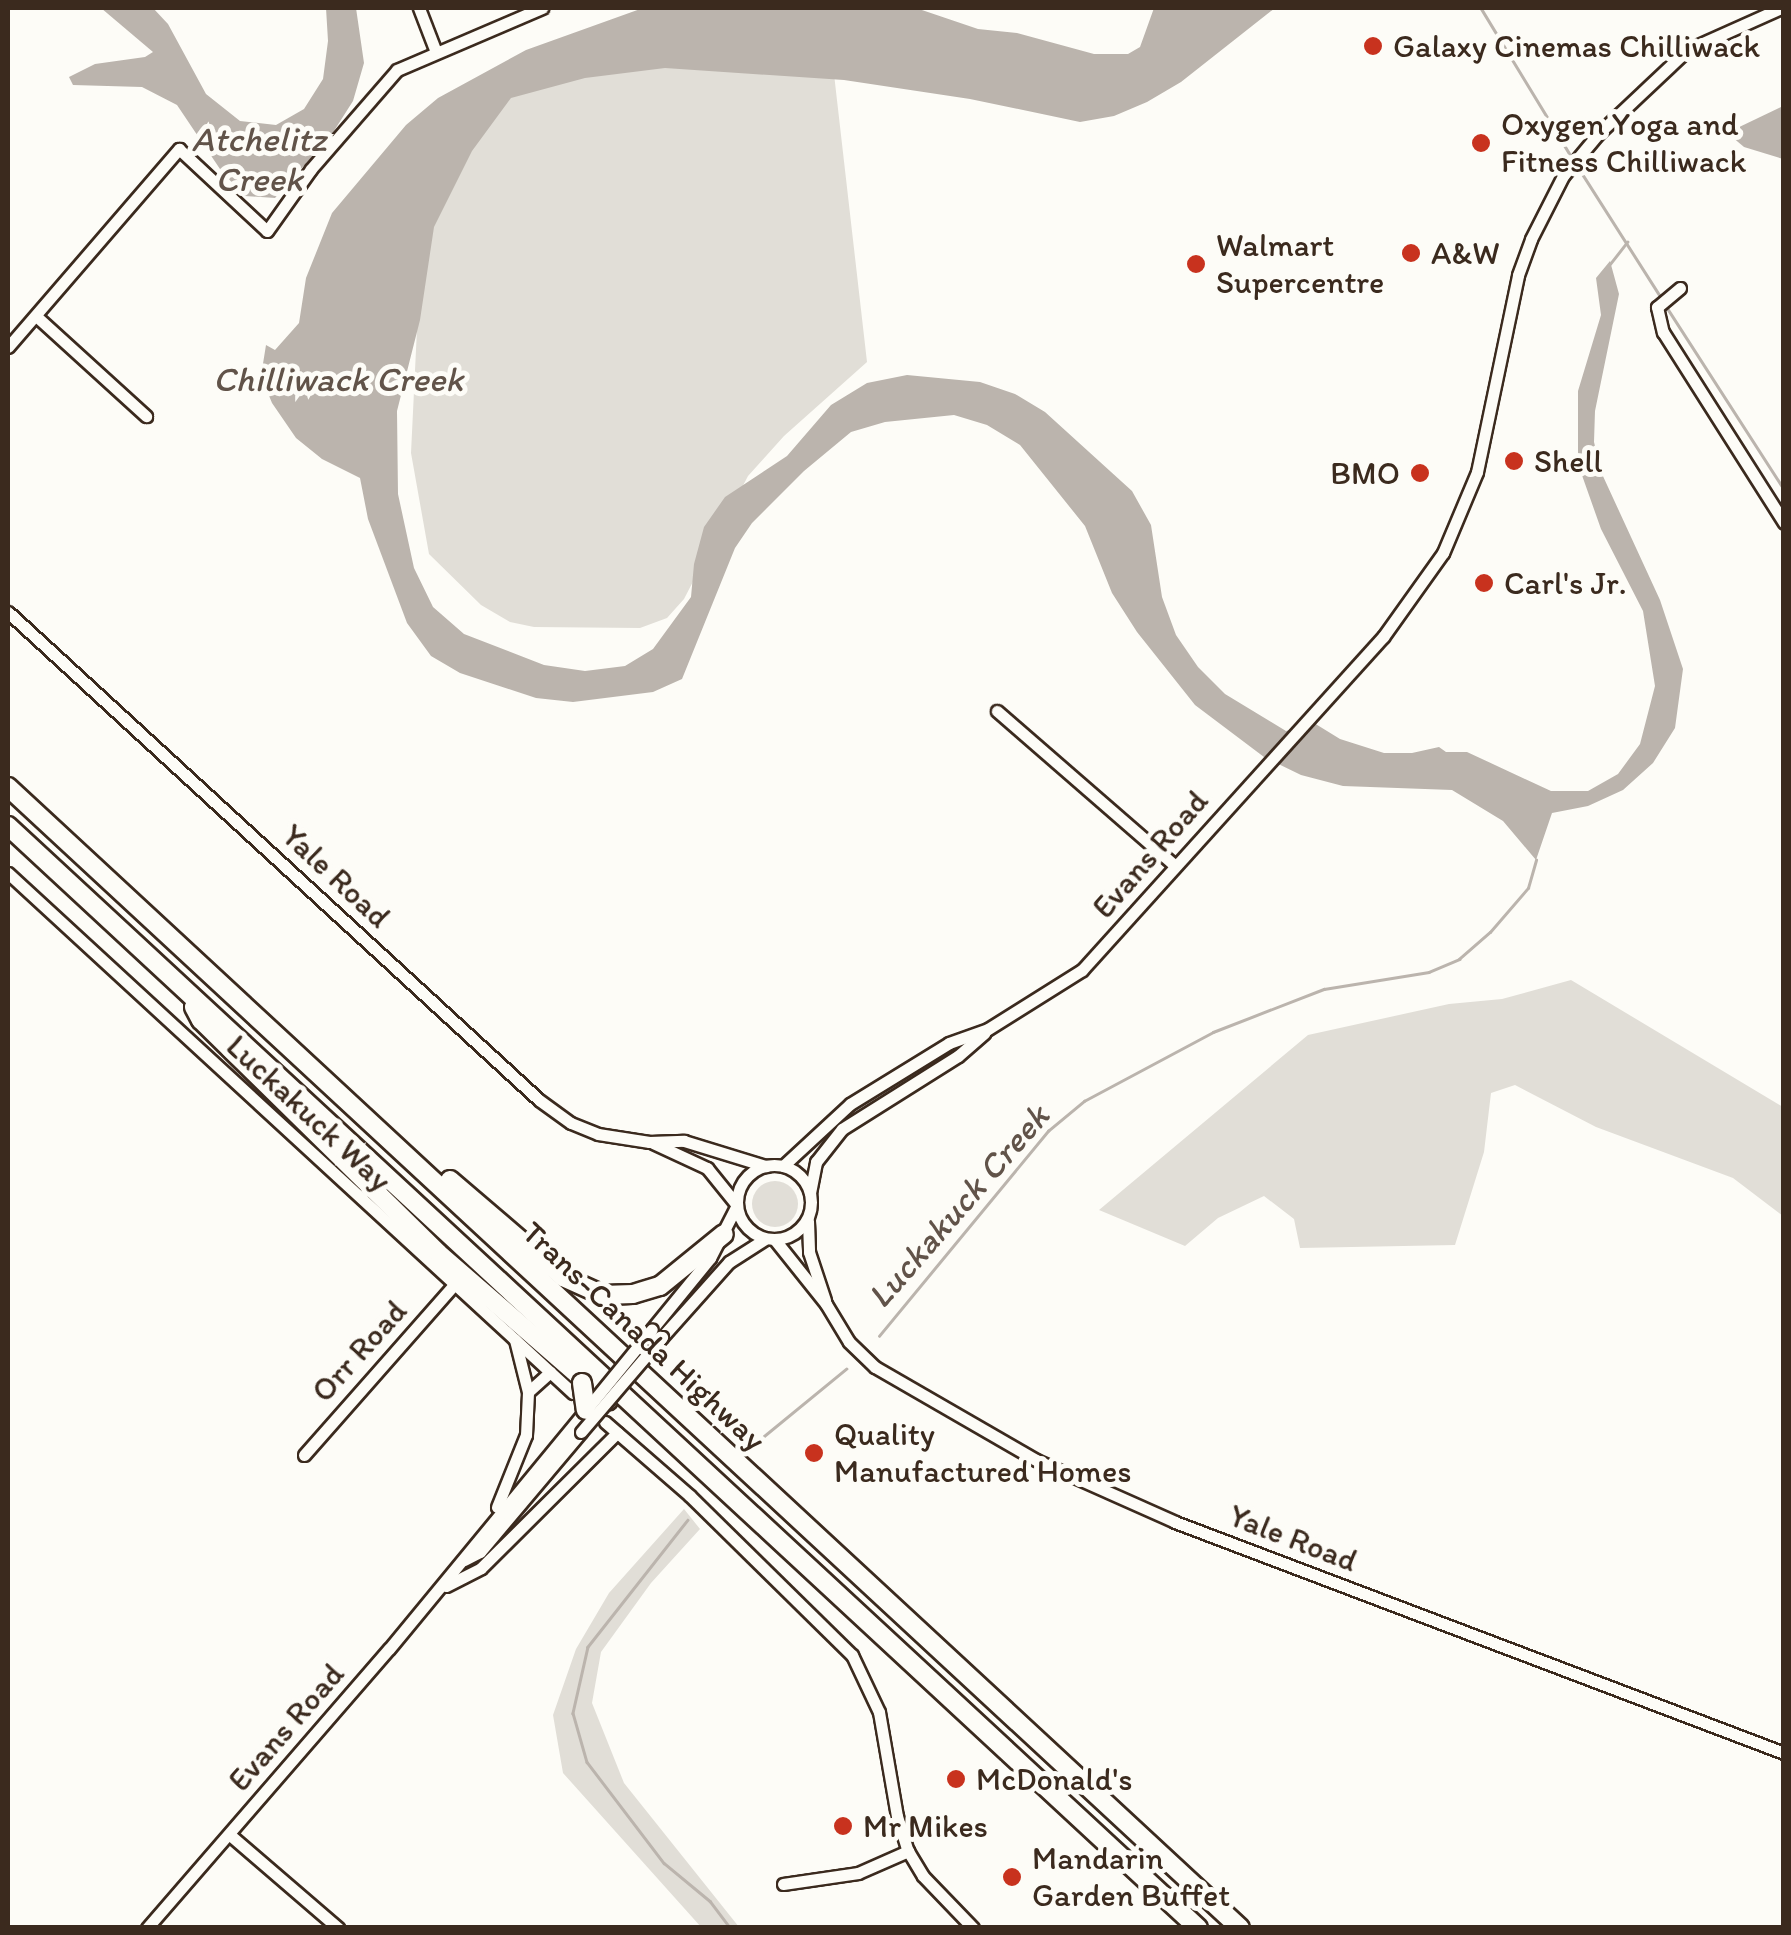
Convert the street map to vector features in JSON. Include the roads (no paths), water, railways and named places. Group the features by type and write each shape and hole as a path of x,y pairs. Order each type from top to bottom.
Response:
{"highway":[{"name":"Trans-Canada Highway","path":"8,786 1240,1928"},
{"name":"Trans-Canada Highway","path":"8,826 1198,1928"},
{"path":"185,988 201,1020 438,1253 590,1393 586,1410"},
{"path":"292,1048 578,1286 618,1296 647,1291 676,1275 724,1234"}],"street":[{"path":"419,8 436,52"},
{"path":"8,346 179,150 267,230 396,70 542,8"},
{"name":"Evans Road","path":"810,1194 816,1162 842,1129 958,1056 988,1030 1082,970 1405,610 1443,553 1486,437 1506,317 1518,275 1564,176 1598,134 1686,50 1781,8"},
{"path":"1680,288 1657,308 1663,332 1784,523"},
{"path":"36,316 146,416"},
{"name":"Yale Road","path":"8,612 539,1100 570,1123 598,1134 649,1142 684,1140 766,1166"},
{"path":"997,711 1174,866"},
{"name":"Luckakuck Way","path":"8,873 550,1372 590,1393"},
{"name":"Evans Road","path":"782,1166 850,1104 950,1043 988,1030"},
{"name":"Yale Road","path":"649,1142 707,1168 736,1205"},
{"path":"766,1166 782,1166 800,1176 810,1194 808,1219 794,1234 770,1239 746,1228 736,1205 741,1184 766,1166"},
{"name":"Evans Road","path":"657,1333 724,1234 736,1205"},
{"name":"Yale Road","path":"808,1219 809,1252 826,1304"},
{"name":"Evans Road","path":"147,1928 438,1591 492,1520 577,1429 590,1393 729,1262 770,1239"},
{"name":"Yale Road","path":"770,1239 826,1304 849,1342 875,1367 1036,1460 1176,1522 1784,1753"},
{"name":"Orr Road","path":"304,1455 455,1284"},
{"path":"492,1520 520,1459 526,1434 528,1392 515,1340"},
{"path":"528,1392 550,1372"},
{"name":"Evans Road","path":"464,1560 480,1552 577,1429 586,1410"},
{"path":"605,1422 703,1508 852,1655 878,1712 897,1816 908,1850 926,1880 973,1928"},
{"path":"438,1591 481,1568 617,1432"},
{"path":"230,1835 338,1928"},
{"path":"782,1884 858,1874 908,1850"}],"water":[{"name":"Atchelitz Creek","path":"101,8 153,8 168,24 206,94 240,121 276,125 304,109 323,79 328,41 326,8 356,8 364,63 353,101 332,134 275,198 245,196 222,172 177,105 142,87 73,85 69,77 95,64 145,57 153,52"},
{"name":"Chilliwack Creek","path":"643,8 916,8 978,29 1017,33 1094,54 1128,54 1140,47 1154,8 1275,8 1181,82 1147,102 1114,116 1080,122 970,99 844,80 665,68 585,78 511,98 472,151 434,227 420,320 397,411 398,494 414,568 433,607 464,634 544,665 585,671 625,666 653,649 691,597 694,564 704,527 725,497 787,456 831,405 867,383 907,375 980,382 1015,394 1045,412 1132,491 1151,525 1162,597 1176,635 1198,667 1225,694 1286,731 1314,723 1340,739 1384,753 1412,753 1439,747 1446,752 1467,752 1551,791 1588,791 1618,774 1640,744 1655,686 1643,611 1601,529 1578,464 1578,391 1601,315 1596,278 1610,261 1619,294 1595,411 1594,442 1602,474 1660,600 1683,669 1675,728 1653,763 1623,790 1588,806 1552,813 1536,860 1503,821 1452,790 1343,786 1301,775 1264,757 1195,705 1137,632 1112,593 1085,526 1020,445 987,425 954,415 885,422 851,432 804,471 752,523 735,548 682,679 653,692 573,702 536,698 460,673 431,656 407,623 368,519 360,478 322,459 296,438 272,403 261,376 266,345 275,350 299,323 306,278 332,213 406,125 438,98 526,50"},
{"path":"1783,106 1783,159 1744,147 1731,136 1733,130"}],"waterway":[{"path":"1481,8 1571,156"},
{"path":"1578,167 1662,299"},
{"name":"Chilliwack Creek","path":"1610,264 1627,242"},
{"name":"Chilliwack Creek","path":"1666,306 1784,489"},
{"name":"Luckakuck Creek","path":"879,1336 1048,1131 1084,1101 1213,1032 1324,989 1429,972 1459,959 1490,932 1528,888 1536,860"},
{"name":"Luckakuck Creek","path":"758,1441 846,1369"},
{"name":"Luckakuck Creek","path":"688,1520 588,1647 573,1713 587,1762 664,1863 710,1901 730,1928"}],"place":[{"name":"Galaxy Cinemas Chilliwack","path":"1373,46"},
{"name":"Oxygen Yoga and Fitness Chilliwack","path":"1481,143"},
{"name":"A&W","path":"1411,253"},
{"name":"Walmart Supercentre","path":"1196,264"},
{"name":"Shell","path":"1514,461"},
{"name":"BMO","path":"1420,473"},
{"name":"Carl's Jr.","path":"1484,583"},
{"name":"Quality Manufactured Homes","path":"814,1453"},
{"name":"McDonald's","path":"956,1779"},
{"name":"Mr Mikes","path":"843,1826"},
{"name":"Mandarin Garden Buffet","path":"1012,1877"}]}
